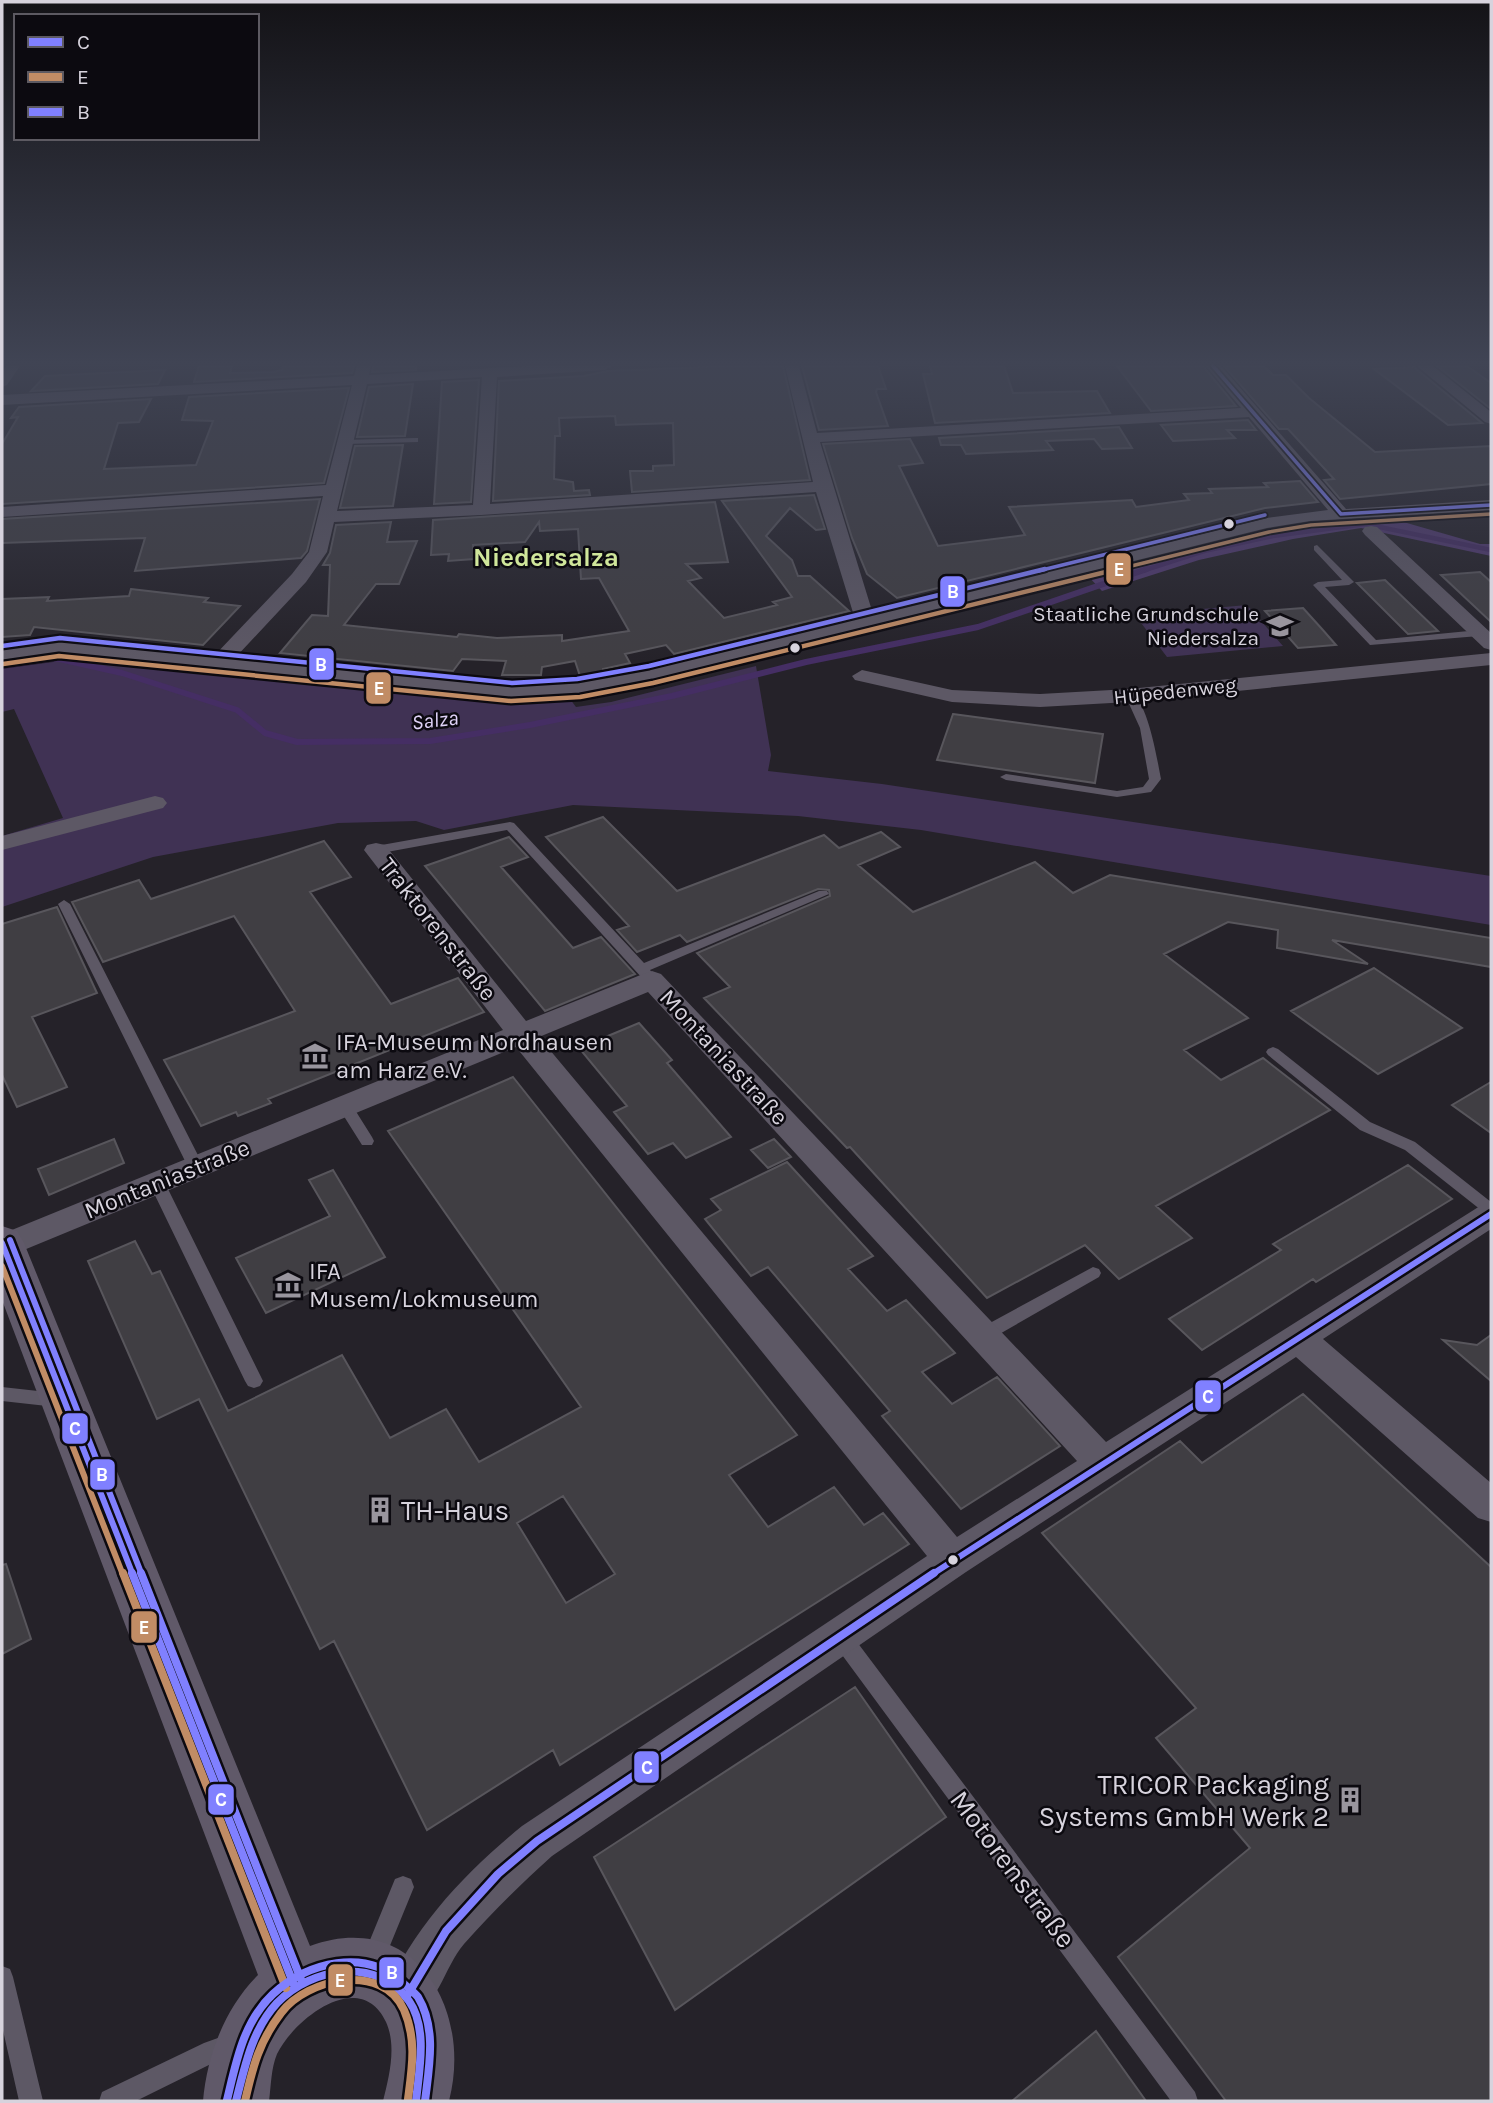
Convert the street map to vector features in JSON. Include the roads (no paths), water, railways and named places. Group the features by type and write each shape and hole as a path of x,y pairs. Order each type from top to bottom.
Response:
{"main road":[{"path":"3,1245 294,1985"},
{"path":"242,2071 268,2009 294,1985 325,1971 356,1968 388,1984 420,2021 426,2052 422,2084 416,2101"}],"street":[{"path":"218,664 299,578 318,552 340,464"},
{"path":"481,510 484,464"},
{"path":"817,464 866,622"},
{"path":"1298,464 1341,514"},
{"path":"327,517 481,510 823,486"},
{"path":"2,512 334,490"},
{"path":"2,655 59,647 483,690 543,691 612,683 1267,523 1341,514 1491,505"},
{"path":"1371,531 1485,639"},
{"name":"Hüpedenweg","path":"862,676 902,689 979,701 1068,702 1491,659"},
{"path":"2,843 155,803"},
{"name":"Traktorenstraße","path":"376,850 521,1034 953,1560"},
{"name":"Montaniastraße","path":"3,1245 521,1034 647,974 1103,1464"},
{"path":"388,1984 453,1922 498,1874 537,1841 953,1560 1491,1212"},
{"path":"1297,1337 1491,1506"}],"lane":[{"path":"1317,548 1349,582 1318,585 1374,643 1485,639"},
{"path":"1006,777 1117,794 1147,790 1155,779 1145,728 1130,695"},
{"path":"376,850 510,826 647,974 823,894"},
{"path":"64,904 196,1167"},
{"path":"1273,1052 1365,1126 1410,1146 1491,1212"},
{"path":"345,1106 367,1141"},
{"path":"157,1183 254,1381"},
{"path":"983,1335 1093,1273"},
{"path":"2,1394 64,1401"},
{"name":"Motorenstraße","path":"841,1636 1186,2101"},
{"path":"388,1984 403,1887"},
{"path":"3,1982 31,2101"},
{"path":"111,2101 212,2051 242,2071"}],"waterway":[{"name":"Salza","path":"1142,571 1204,551 1273,536 1365,524 1491,550"},
{"name":"Salza","path":"2,666 55,658 122,673 237,710 265,733 297,742 430,741 530,725 672,696 806,662 978,627 1147,569"}],"place":[{"name":"Staatliche Grundschule Niedersalza","path":"1280,626"},
{"name":"IFA-Museum Nordhausen am Harz e.V.","path":"315,1056"},
{"name":"IFA Musem/Lokmuseum","path":"288,1285"},
{"name":"TH-Haus","path":"380,1510"},
{"name":"TRICOR Packaging Systems GmbH Werk 2","path":"1350,1800"}],"district":[{"name":"Niedersalza","path":"546,557"}]}
